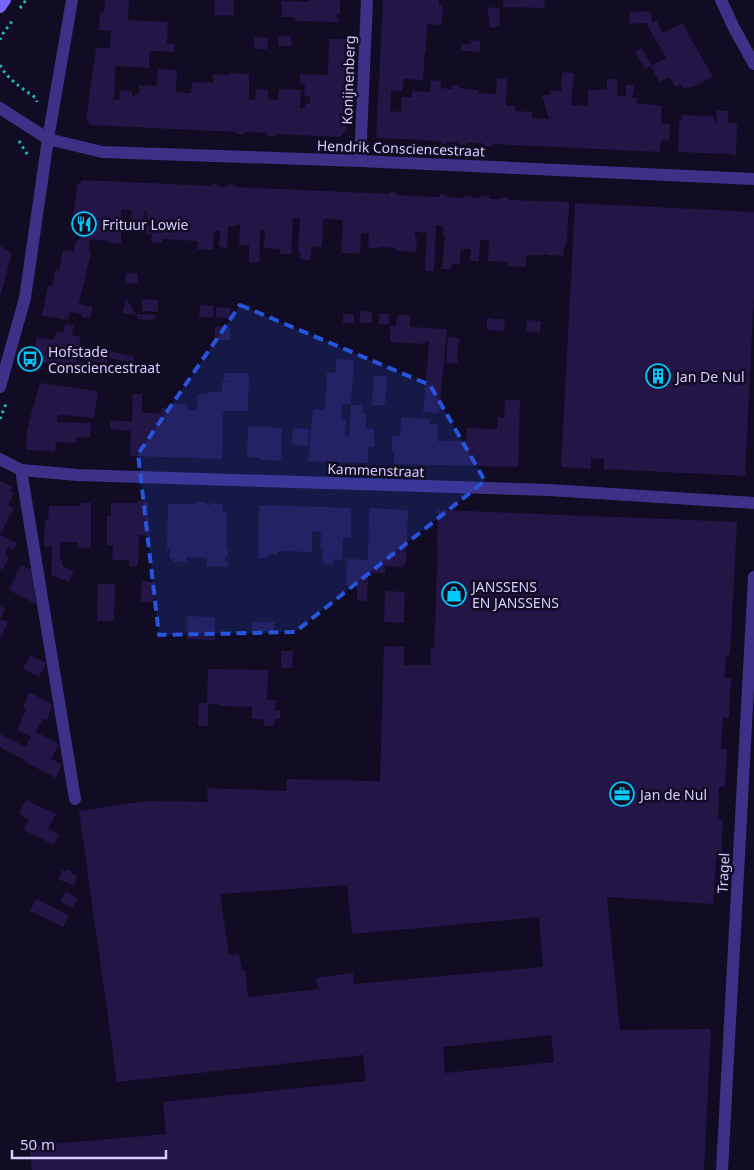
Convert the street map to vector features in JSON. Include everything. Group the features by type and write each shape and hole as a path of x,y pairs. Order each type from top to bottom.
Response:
{"main road":[{"path":"0,7 5,0"}],"street":[{"path":"0,387 25,298 48,139 72,0"},
{"name":"Konijnenberg","path":"360,161 367,0"},
{"path":"721,0 754,64"},
{"name":"Hendrik Consciencestraat","path":"0,108 48,139 102,152 360,161 754,179"},
{"name":"Kammenstraat","path":"0,459 21,470 77,475 556,491 754,503"},
{"path":"21,470 75,799"},
{"name":"Tragel","path":"722,1170 754,578"}],"path":[{"path":"0,65 12,81 36,98 39,106"}],"highlighted area":[{"path":"240,305 430,385 485,481 295,632 159,635 138,454"}],"building":[{"path":"105,0 129,0 128,20 168,22 167,44 175,44 175,52 149,51 149,68 115,66 114,98 110,99 119,100 120,90 132,91 132,96 135,96 135,94 139,95 139,85 157,86 158,69 177,70 176,92 191,93 192,82 213,83 213,74 249,74 249,100 255,100 256,89 268,90 268,99 278,100 279,89 301,90 300,108 305,108 305,103 310,104 310,96 304,96 305,85 300,84 300,74 328,75 329,39 351,39 346,131 340,137 277,134 277,136 267,136 267,133 246,132 243,135 236,132 91,125 86,120 96,48 110,48 111,31 98,30 100,13 104,12"},
{"path":"215,0 234,0 234,15 214,15"},
{"path":"309,0 340,0 340,14 337,14 339,22 294,21 294,17 282,17 282,1 309,2"},
{"path":"383,0 439,0 439,5 443,5 442,25 427,24 423,80 404,79 402,91 391,90 390,111 401,112 402,97 412,97 412,91 430,92 431,80 441,81 441,88 452,89 453,85 459,85 459,88 478,90 478,93 496,94 497,78 507,79 506,106 515,106 515,111 532,112 532,118 549,119 542,95 549,95 550,91 561,91 562,72 574,73 571,105 588,106 588,90 607,90 607,79 618,79 617,96 626,96 626,85 634,85 631,98 637,98 637,103 662,106 661,124 670,124 669,141 661,140 660,152 493,144 490,147 482,143 460,145 457,142 442,144 438,141 376,138"},
{"path":"503,0 544,0 545,8 503,7"},
{"path":"496,7 500,9 499,26 496,26 496,28 489,27 490,17 488,16 488,8"},
{"path":"651,11 652,23 656,20 663,33 682,23 713,77 693,87 682,88 680,84 675,87 670,77 659,82 651,66 666,58 646,23 629,24 630,12"},
{"path":"279,36 291,36 291,46 278,46"},
{"path":"254,37 268,38 267,49 254,49"},
{"path":"471,40 480,41 480,52 461,51 461,44 471,44"},
{"path":"642,48 652,66 645,69 635,51"},
{"path":"717,110 728,111 728,123 737,123 736,155 678,152 679,121 682,121 682,115 714,116 714,122 716,122"},
{"path":"83,180 211,186 212,184 217,184 222,187 227,187 229,184 235,187 389,194 395,192 397,195 437,197 441,194 448,197 463,198 465,196 481,198 481,196 490,196 489,199 507,197 509,200 569,202 567,241 563,252 564,256 545,255 545,251 544,255 526,255 526,267 507,266 508,262 488,261 489,240 480,240 479,261 470,261 471,249 461,249 460,264 452,264 451,269 442,269 445,235 443,235 443,225 436,225 434,271 425,271 427,233 415,232 415,237 417,237 416,252 396,251 396,248 368,248 369,234 361,233 360,254 341,253 343,220 323,219 322,247 312,246 310,260 299,259 300,218 293,218 291,254 280,254 280,249 264,248 265,230 260,230 259,262 249,262 249,245 239,245 240,225 235,225 235,227 228,226 227,248 219,247 220,231 214,231 213,250 197,249 198,241 163,239 162,243 151,242 152,234 146,234 147,211 144,211 143,224 131,224 131,210 121,210 121,244 90,239 89,250 91,252 79,304 93,307 90,318 82,317 82,314 70,312 68,320 42,315 48,286 52,286 55,270 59,271 63,250 74,252 75,242 80,238 72,225 77,185"},
{"name":"Jan De Nul","path":"575,203 754,212 754,294 745,476 604,469 604,459 591,458 591,469 561,467"},
{"path":"0,246 12,253 1,294 0,294"},
{"path":"126,273 138,274 137,284 125,283"},
{"path":"126,298 136,315 122,313"},
{"path":"142,299 158,300 158,312 142,311"},
{"path":"200,305 214,306 213,317 199,317"},
{"path":"216,307 231,308 230,319 216,317"},
{"path":"360,311 372,312 372,323 360,323"},
{"path":"137,314 156,315 155,320 137,319"},
{"path":"343,314 354,314 354,323 343,323"},
{"path":"379,314 389,314 389,324 379,324"},
{"path":"397,315 410,315 410,327 447,329 439,413 423,412 429,342 425,341 425,344 390,342 390,326 396,326"},
{"path":"487,318 505,319 504,331 487,330"},
{"path":"527,320 541,321 540,333 526,332"},
{"path":"65,324 74,326 72,335 81,337 79,345 133,356 134,363 108,358 107,364 77,358 73,375 55,371 56,366 31,359 37,337 54,340 57,331 63,333"},
{"path":"215,326 230,327 230,340 215,340"},
{"path":"448,337 459,338 457,364 446,363"},
{"path":"336,359 354,360 351,405 363,405 362,413 366,413 366,429 374,429 374,447 368,447 368,463 308,461 313,409 325,410 327,372 335,373","holes":["343,404 351,405 349,437 345,436 346,420 341,419"]},
{"path":"224,373 249,373 248,411 223,411 222,459 130,456 131,431 110,429 111,420 132,422 133,394 142,394 142,412 161,414 161,408 170,408 170,403 187,404 188,410 197,410 198,394 222,392 222,382 232,382 223,381"},
{"path":"374,376 387,376 385,405 372,405"},
{"path":"40,383 98,391 94,418 57,416 57,422 91,423 90,438 76,437 76,443 56,442 55,451 26,450 27,429"},
{"path":"505,400 520,400 518,467 394,464 392,435 400,436 401,417 430,419 430,424 438,424 437,441 466,441 467,428 497,429 498,417 504,418"},
{"path":"248,426 282,428 281,461 247,457"},
{"path":"293,428 309,429 308,446 292,444"},
{"path":"0,481 12,486 10,491 14,493 8,505 14,508 0,535"},
{"path":"137,501 146,501 148,503 149,536 139,535 138,566 129,566 129,560 112,560 113,545 107,545 107,516 111,516 111,503 137,503"},
{"path":"196,502 206,502 206,505 211,505 211,503 222,504 222,511 226,511 226,546 228,546 228,557 225,556 225,562 228,562 228,567 206,566 207,558 187,557 186,562 174,562 174,559 170,559 170,549 167,549 168,504 196,504"},
{"path":"80,503 91,503 91,548 78,548 78,542 60,542 62,566 74,571 69,582 51,575 52,546 44,546 45,520 48,520 49,506 80,506"},
{"path":"259,505 351,508 351,538 343,538 342,560 333,559 333,565 324,564 325,561 322,561 323,548 320,548 321,532 312,531 312,552 278,551 277,555 270,554 267,558 258,558"},
{"path":"369,508 408,510 406,564 403,564 403,567 385,566 385,573 372,573 372,576 368,576 367,601 357,600 357,585 346,585 347,559 368,560"},
{"path":"438,510 737,522 730,655 726,655 725,678 731,678 729,717 723,717 721,749 727,749 725,787 719,787 718,819 723,820 721,859 716,858 713,904 607,897 620,1030 711,1029 704,1170 32,1170 29,1146 166,1134 163,1102 366,1081 363,1055 117,1082 79,811 146,801 208,802 207,788 286,791 287,779 380,781 384,646 404,647 404,665 431,665 430,649 434,649","holes":["347,885 352,934 539,917 543,967 354,984 353,973 316,978 318,989 248,997 245,970 242,971 239,954 229,955 220,894","551,1035 554,1062 445,1073 443,1047"]},
{"path":"0,535 17,543 13,550 8,547 5,555 9,557 3,570 0,568"},
{"path":"21,565 31,569 34,585 29,583 34,586 36,604 9,590"},
{"path":"142,581 155,582 154,602 141,602"},
{"path":"98,584 115,584 114,621 97,621"},
{"path":"385,591 405,592 404,623 384,622"},
{"path":"0,606 5,609 0,619"},
{"path":"187,616 215,617 215,640 187,639"},
{"path":"0,619 8,622 0,639"},
{"path":"252,622 274,622 274,631 252,631"},
{"path":"281,651 293,651 292,668 281,668"},
{"path":"30,655 46,663 39,677 23,669"},
{"path":"208,669 268,670 267,700 276,700 275,711 280,711 280,719 275,719 274,726 264,726 264,719 252,719 252,707 208,704 208,726 198,726 199,703 207,703"},
{"path":"29,692 52,704 47,720 43,718 36,732 59,744 51,759 62,764 56,778 0,746 0,734 26,747 31,736 17,730 26,709 23,708"},
{"path":"26,800 56,814 48,829 59,834 54,845 24,830 29,820 19,814"},
{"path":"66,869 72,871 71,874 77,876 74,886 58,879 62,870 65,872"},
{"path":"66,891 78,898 73,908 60,902"},
{"path":"36,899 69,915 63,927 30,911"}],"place":[{"name":"Frituur Lowie","path":"84,224"},
{"name":"Hofstade Consciencestraat","path":"30,359"},
{"name":"Jan De Nul","path":"658,376"},
{"name":"JANSSENS EN JANSSENS","path":"454,594"},
{"name":"Jan de Nul","path":"622,794"}]}
